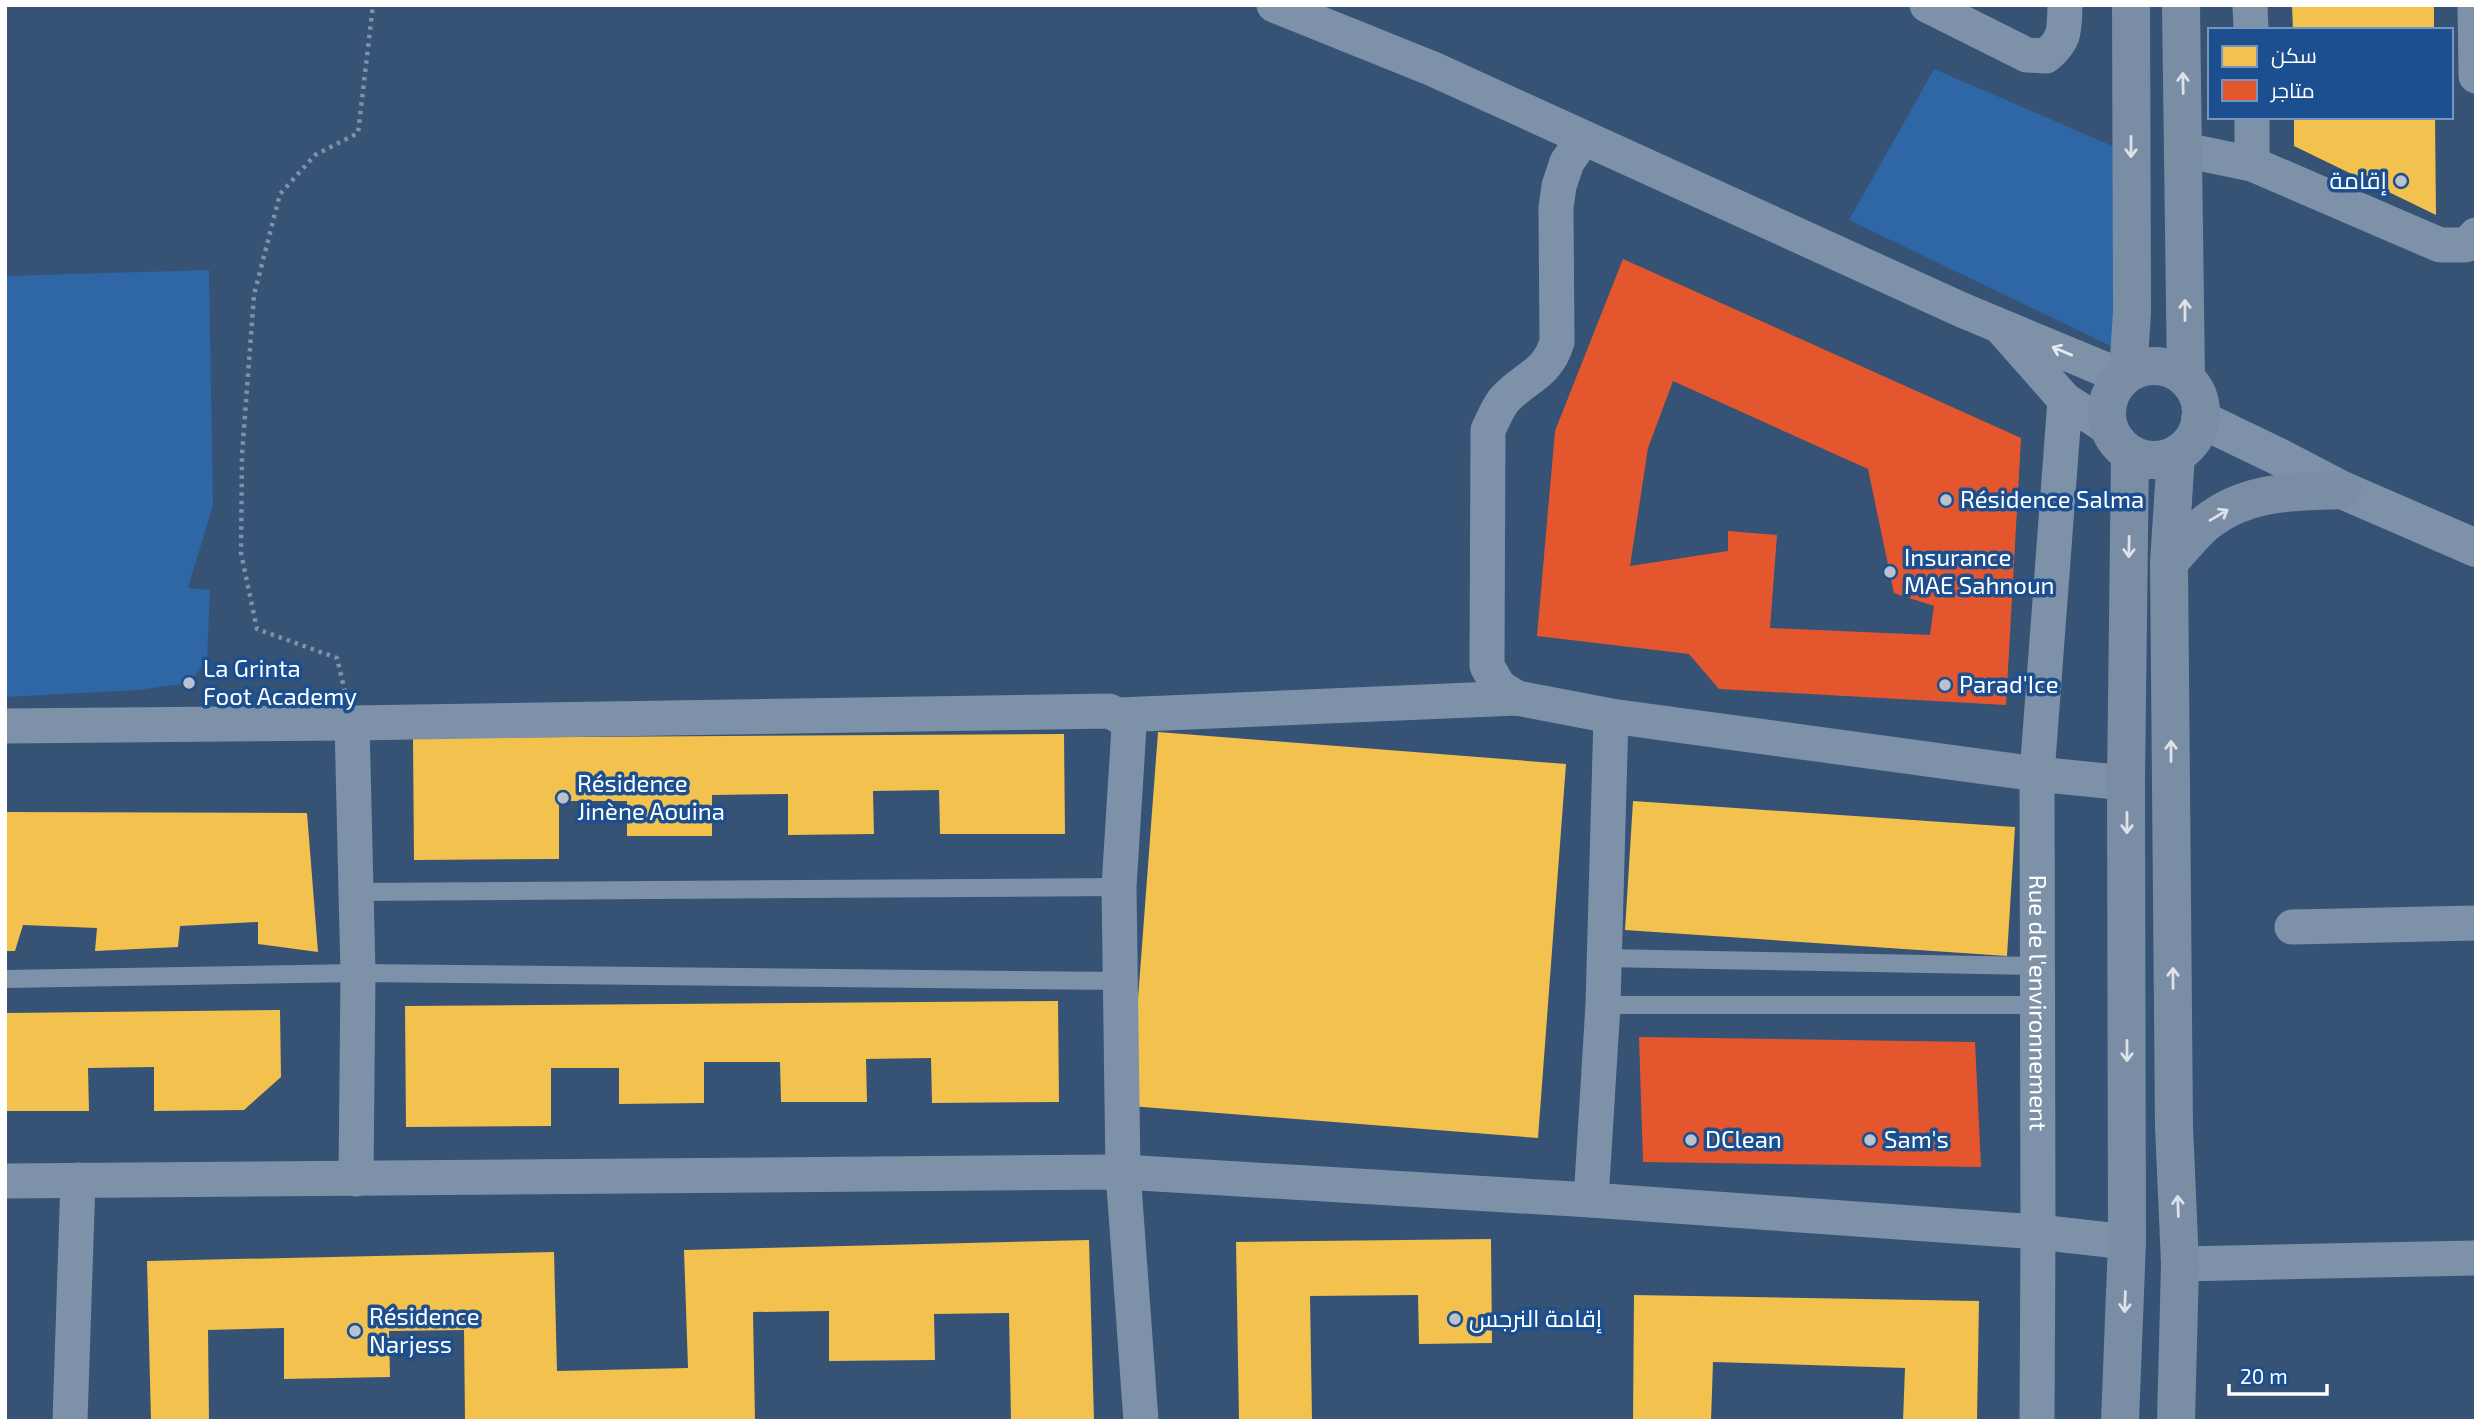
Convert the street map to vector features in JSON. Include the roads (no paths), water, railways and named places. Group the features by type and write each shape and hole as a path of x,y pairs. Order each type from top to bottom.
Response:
{"main road":[{"path":"2126,376 2132,312 2130,5"},
{"path":"2181,5 2186,379"},
{"path":"2120,442 2145,459 2161,460 2176,455 2192,440 2200,419 2200,404 2195,390 2186,379 2172,370 2158,366 2142,367 2126,376 2111,392 2107,411 2120,442 2126,783 2127,1242 2120,1421"},
{"path":"2176,455 2169,562 2174,1125 2180,1264 2176,1421"},
{"path":"2169,562 2207,522 2234,506 2270,493 2342,490"}],"street":[{"path":"1274,5 1433,69 2000,326 2126,376"},
{"path":"1927,5 2027,55 2046,57 2060,44 2064,32 2065,5"},
{"path":"2250,5 2250,28"},
{"path":"2475,5 2476,76"},
{"path":"2252,119 2252,164"},
{"path":"1517,698 1499,687 1487,666 1488,430 1505,400 1552,358 1557,342 1556,208 1559,186 1567,162 1584,138"},
{"path":"2184,150 2252,164 2440,245 2466,245 2476,235"},
{"path":"2000,326 2065,400 2120,442"},
{"name":"Rue de l'environnement","path":"2037,1421 2037,774 2065,400"},
{"path":"2200,419 2342,490 2476,548"},
{"path":"1119,715 1517,698 1611,716 2037,774 2126,783"},
{"path":"5,726 1109,711 1119,715 1126,720 1129,727 1119,887 1123,1172 1141,1421"},
{"path":"1591,1200 1603,1005 1611,716"},
{"path":"352,723 358,974 356,1179"},
{"path":"2292,928 2476,923"},
{"path":"5,1181 1123,1172 1591,1200 2038,1232 2127,1242"},
{"path":"70,1421 78,1180"},
{"path":"2180,1264 2476,1258"}],"lane":[{"path":"356,892 1119,887"},
{"path":"1604,958 2038,966"},
{"path":"5,979 358,974 1122,981"},
{"path":"1603,1005 2038,1005"}],"place":[{"name":"إقامة","path":"2401,181"},
{"name":"Résidence Salma","path":"1946,500"},
{"name":"Insurance MAE Sahnoun","path":"1890,572"},
{"name":"La Grinta Foot Academy","path":"189,683"},
{"name":"Parad'Ice","path":"1945,685"},
{"name":"Résidence Jinène Aouina","path":"563,798"},
{"name":"DClean","path":"1691,1140"},
{"name":"Sam's","path":"1870,1140"},
{"name":"إقامة النرجس","path":"1455,1319"},
{"name":"Résidence Narjess","path":"355,1331"}]}
